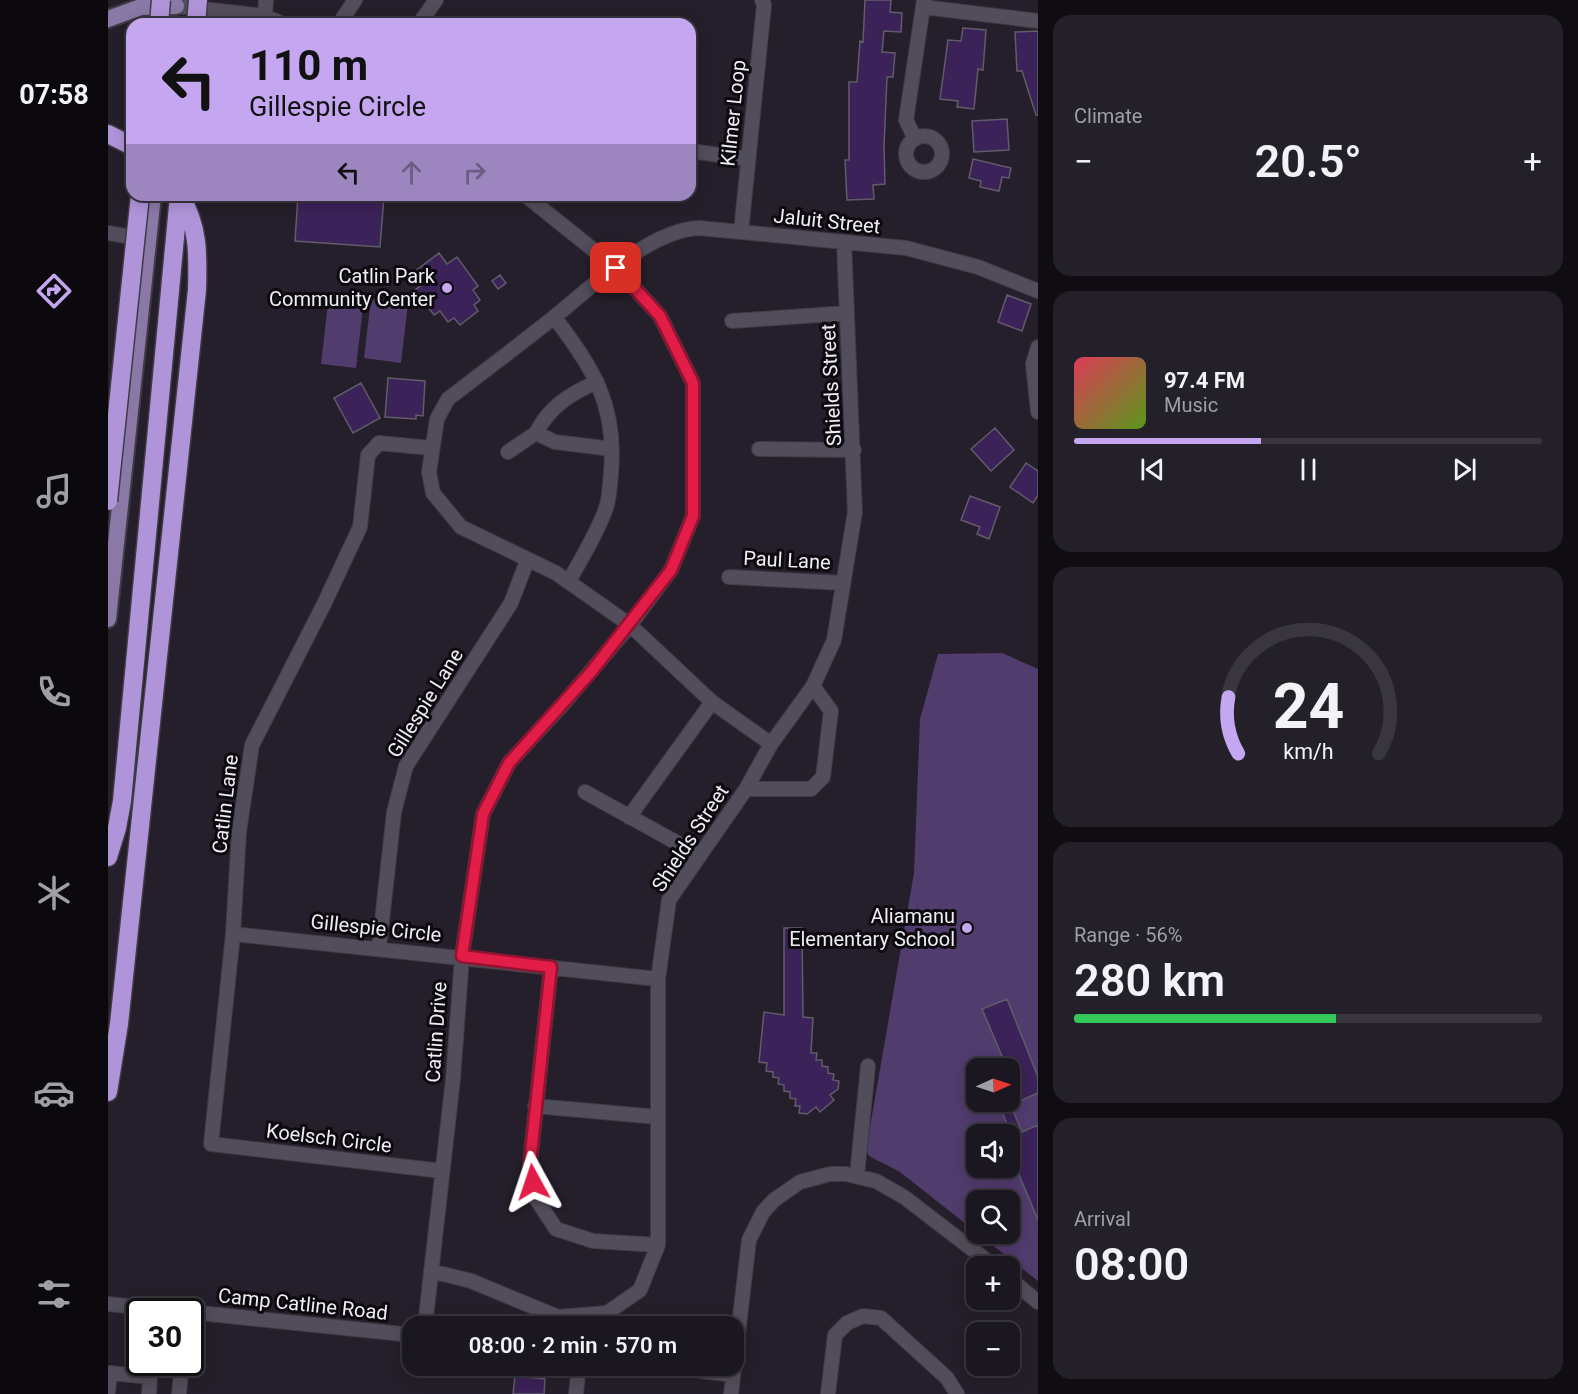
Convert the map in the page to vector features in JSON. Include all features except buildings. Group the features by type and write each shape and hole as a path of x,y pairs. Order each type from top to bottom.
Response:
{"highway":[{"path":"162,18 171,2"},
{"path":"108,134 126,143"},
{"path":"108,501 139,201"},
{"path":"108,857 117,828 126,754 178,201"},
{"path":"108,1092 120,1012 197,290 198,245 188,209 183,201"},
{"path":"108,821 126,754"}],"main road":[{"path":"152,0 171,2"},
{"path":"192,0 200,12"},
{"path":"108,19 141,7 171,2"},
{"path":"171,2 173,18"},
{"path":"108,619 152,201"}],"street":[{"path":"265,16 266,0"},
{"path":"343,18 355,0"},
{"path":"422,18 436,0"},
{"name":"Kilmer Loop","path":"741,232 764,5 762,0"},
{"path":"171,2 200,12 270,18"},
{"path":"915,139 906,120 923,3 1038,21"},
{"path":"696,152 748,159"},
{"name":"Catlin Drive","path":"426,1316 453,1079 462,956 483,814 509,763 630,625 671,570 693,516 693,383 660,316 616,268 532,201"},
{"name":"Jaluit Street","path":"771,744 712,702 630,625 569,581 461,527 433,494 429,472 431,448 438,419 448,399 616,268 663,237 682,228 844,242 916,251 978,267 1038,291"},
{"path":"108,233 147,240"},
{"name":"Shields Street","path":"431,1271 471,1281 558,1317 607,1313 640,1290 658,1245 658,979 669,900 746,789 771,744 813,686 834,640 855,512 844,242"},
{"path":"732,321 847,313"},
{"path":"554,317 584,356 606,402 612,449 607,506 593,538 569,581"},
{"path":"1038,347 1033,364 1038,412"},
{"path":"508,452 536,433 545,415 580,389 597,382"},
{"path":"536,433 555,442 612,449"},
{"name":"Catlin Lane","path":"211,1144 233,934 239,832 252,745 324,604 360,527 368,455 379,442 431,448"},
{"path":"759,449 854,450"},
{"name":"Gillespie Lane","path":"379,948 394,812 406,766 511,603 527,561"},
{"name":"Paul Lane","path":"729,577 843,583"},
{"path":"746,789 812,789 823,777 831,711 813,686"},
{"path":"629,817 712,702"},
{"path":"585,792 699,855"},
{"name":"Gillespie Circle","path":"233,934 462,956 658,979"},
{"path":"551,967 530,1163 537,1200 556,1229 593,1241 658,1245"},
{"path":"856,1175 868,1066"},
{"path":"535,1106 658,1117"},
{"name":"Koelsch Circle","path":"211,1144 442,1171"},
{"path":"739,1316 749,1240 763,1212 780,1195 800,1182 830,1174 856,1175 876,1181 904,1197 981,1256"},
{"path":"1020,1287 1038,1302"},
{"path":"108,1304 126,1306"},
{"name":"Camp Catline Road","path":"204,1313 402,1334"},
{"path":"828,1394 834,1335 847,1323 863,1316 881,1318 947,1378 957,1394"},
{"path":"108,1392 110,1373 150,1377 148,1394"},
{"path":"179,1394 181,1376"},
{"path":"576,1394 578,1376"},
{"path":"731,1394 733,1376"}],"shaded area":[{"path":"329,294 364,298 356,368 321,364"},
{"path":"371,299 408,304 401,363 364,358"},
{"name":"Aliamanu Elementary School","path":"1002,653 1038,669 1038,1281 1020,1267 1020,1256 1006,1256 991,1244 1020,1244 1020,1190 966,1190 966,1224 900,1172 869,1156 866,1150 914,873 920,719 938,654"}],"place":[{"name":"Catlin Park Community Center","path":"447,288"},
{"name":"Aliamanu Elementary School","path":"967,928"}],"route":[{"path":"533,1182 530,1163 551,967 462,956 483,814 509,763 591,672 671,570 693,516 693,383 660,316 616,268"}]}
